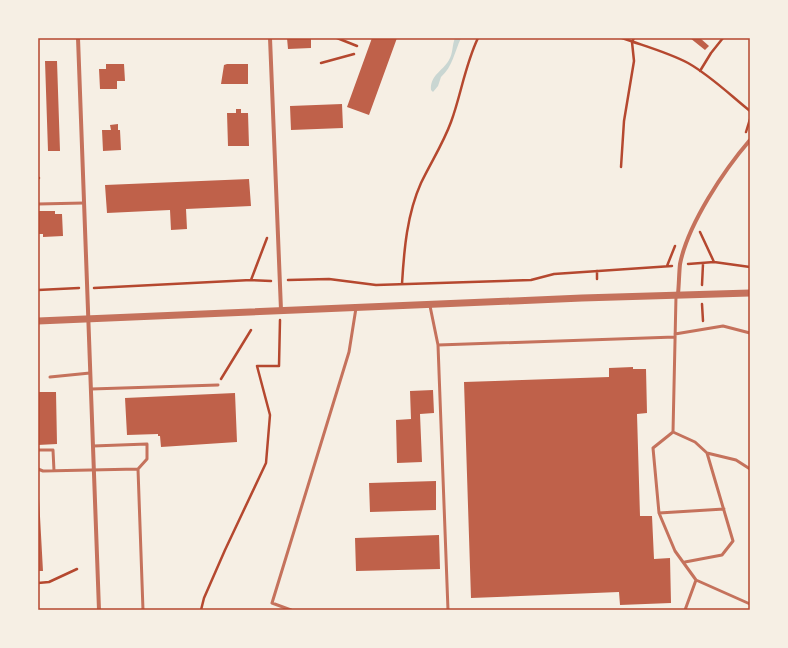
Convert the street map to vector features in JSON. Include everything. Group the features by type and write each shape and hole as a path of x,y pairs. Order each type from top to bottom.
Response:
{"street":[{"path":"78,38 99,610"},
{"path":"270,38 281,310"},
{"path":"677,294 682,259 695,226 717,183 732,161 750,140"},
{"path":"38,321 281,310 430,306 677,294 750,293"}],"lane":[{"path":"38,204 84,202"},
{"path":"673,432 677,294"},
{"path":"430,306 438,345 448,610"},
{"path":"290,610 272,603 349,352 356,308"},
{"path":"438,345 675,336 723,326 750,333"},
{"path":"50,377 90,373"},
{"path":"91,389 218,385"},
{"path":"673,432 695,442 707,453 736,460 750,469"},
{"path":"673,432 653,448 659,513 675,551 685,562 696,580 750,604"},
{"path":"38,469 54,471 94,471 138,469 148,459 147,444 93,446"},
{"path":"38,450 53,450 54,471"},
{"path":"685,562 722,555 733,540 707,453"},
{"path":"138,469 143,610"},
{"path":"659,513 724,509"},
{"path":"684,610 696,580"}],"path":[{"path":"337,38 357,46"},
{"path":"402,284 405,241 414,204 421,183 448,132 465,72 478,38"},
{"path":"622,38 669,54 700,71 750,111"},
{"path":"621,167 624,121 634,62 632,42 634,38"},
{"path":"700,71 711,53 723,38"},
{"path":"321,63 354,54"},
{"path":"695,226 699,230 714,262"},
{"path":"251,280 267,238"},
{"path":"688,264 714,262 750,266"},
{"path":"702,264 702,281"},
{"path":"38,290 251,280 318,279 366,285 531,280 554,274 671,266"},
{"path":"597,271 598,279"},
{"path":"201,610 204,598 222,557 266,463 270,415 257,366 279,366 281,310"},
{"path":"702,312 702,317"},
{"path":"218,385 251,330"},
{"path":"38,583 49,582 77,568"}],"shaded area":[{"path":"455,38 461,38 451,64 441,77 438,86 433,92 431,90 431,85 437,74 450,58"}],"building":[{"path":"287,38 311,38 311,48 288,49"},
{"path":"372,38 397,38 369,115 347,107"},
{"path":"690,38 700,38 709,46 705,50"},
{"path":"45,61 57,61 60,151 48,151"},
{"path":"106,64 124,64 125,81 117,81 117,89 100,89 99,69 106,69"},
{"path":"248,64 248,84 221,84 224,65"},
{"path":"342,104 343,128 291,130 290,106"},
{"path":"236,109 241,109 241,113 248,113 249,146 228,146 227,113 236,113"},
{"path":"118,124 118,130 120,130 121,150 103,151 102,130 111,130 110,125"},
{"path":"249,179 251,206 186,209 187,229 171,230 170,210 107,213 105,185"},
{"path":"38,211 55,211 55,214 62,214 63,236 43,237 43,234 38,234"},
{"path":"633,367 633,369 646,369 647,413 637,414 640,516 652,516 654,559 670,558 671,603 620,605 619,592 471,598 464,382 609,377 609,368"},
{"path":"433,390 434,413 420,414 422,462 397,463 396,420 411,419 410,391"},
{"path":"38,392 56,392 57,444 38,445"},
{"path":"235,393 237,442 161,447 160,436 158,436 158,434 127,435 125,398"},
{"path":"38,480 43,571 38,571"},
{"path":"436,481 436,510 370,512 369,483"},
{"path":"439,535 440,569 356,571 355,538"}]}
